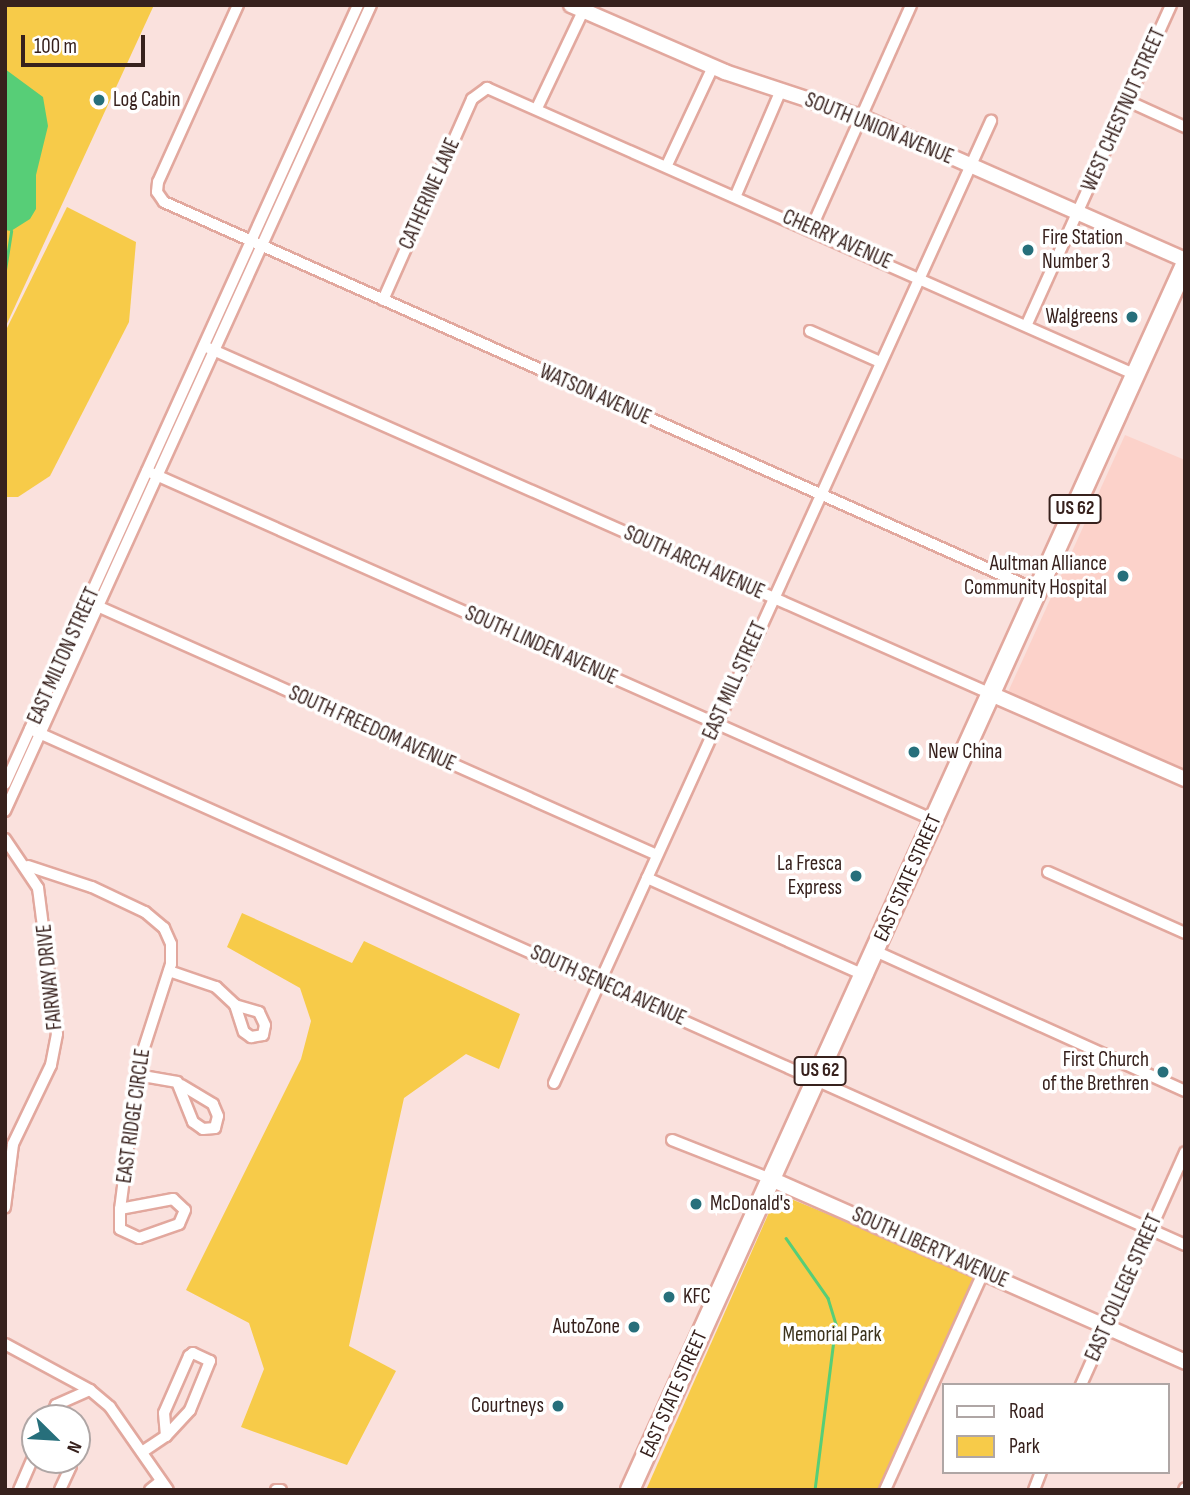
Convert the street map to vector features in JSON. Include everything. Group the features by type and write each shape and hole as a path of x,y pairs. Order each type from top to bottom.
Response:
{"highway":[{"name":"EAST STATE STREET","path":"630,1490 1185,263"}],"street":[{"name":"WATSON AVENUE","path":"239,5 157,192 172,207 1038,590"},
{"name":"EAST MILTON STREET","path":"312,122 334,59 358,5"},
{"name":"EAST MILTON STREET","path":"124,537 147,471 185,402 312,122 344,64 370,5"},
{"path":"811,229 911,5"},
{"name":"WEST CHESTNUT STREET","path":"1027,324 1171,5"},
{"path":"537,108 577,8"},
{"name":"SOUTH UNION AVENUE","path":"577,8 713,67 861,117 1185,263"},
{"path":"334,59 344,64"},
{"path":"667,166 713,67"},
{"name":"CHERRY AVENUE","path":"481,89 494,89 1027,324 1136,375"},
{"name":"CATHERINE LANE","path":"383,300 472,99 481,89"},
{"path":"736,195 781,90"},
{"path":"1128,101 1185,127"},
{"name":"EAST MILL STREET","path":"554,1083 990,121"},
{"path":"810,331 880,362"},
{"name":"SOUTH ARCH AVENUE","path":"210,348 1185,779"},
{"name":"EAST MILTON STREET","path":"19,781 7,780 124,537 158,476 185,402"},
{"name":"SOUTH LINDEN AVENUE","path":"147,471 934,820"},
{"name":"EAST MILTON STREET","path":"5,811 41,734 93,605"},
{"name":"SOUTH FREEDOM AVENUE","path":"93,605 657,855"},
{"name":"SOUTH SENECA AVENUE","path":"30,729 817,1078 1185,1245"},
{"path":"5,839 28,866"},
{"name":"EAST RIDGE CIRCLE","path":"28,866 92,887 156,919 171,944 169,971 148,1026 137,1075 120,1209 122,1232 139,1238 179,1224 185,1210 173,1199 120,1209"},
{"name":"FAIRWAY DRIVE","path":"6,1207 13,1144 51,1065 57,1034 41,901 28,866"},
{"path":"1048,872 1185,933"},
{"path":"647,878 864,975"},
{"path":"875,951 1185,1091"},
{"path":"169,971 202,980 235,1005"},
{"path":"137,1075 181,1085 214,1104 218,1116 215,1128 203,1129 193,1122 181,1085"},
{"name":"SOUTH LIBERTY AVENUE","path":"672,1140 771,1179 984,1271 1185,1362"},
{"name":"EAST COLLEGE STREET","path":"1082,1383 1185,1152"},
{"path":"885,1490 984,1271"},
{"path":"5,1344 90,1390 119,1417 168,1490"},
{"path":"142,1452 166,1436 201,1390 210,1361 193,1353 189,1356 164,1413 166,1436"},
{"path":"58,1404 90,1390"},
{"path":"60,1490 67,1474"},
{"path":"150,1490 160,1480"}],"shaded area":[{"path":"5,69 43,97 48,126 36,175 36,209 30,219 11,231 5,230"},
{"name":"Aultman Alliance Community Hospital","path":"1125,435 1185,460 1185,772 1008,692"}],"green space":[{"path":"5,5 154,5 5,328"},
{"path":"67,207 136,242 129,322 50,476 18,497 5,497 5,332"},
{"path":"242,913 352,963 364,941 520,1014 499,1069 466,1054 404,1098 349,1346 396,1371 347,1465 241,1427 264,1369 249,1323 186,1290 301,1059 311,1021 300,988 227,947"},
{"name":"Memorial Park","path":"791,1199 972,1273 974,1281 879,1490 646,1490 771,1208"}],"waterway":[{"path":"5,270 11,231"},
{"path":"786,1238 828,1298 836,1324 815,1490"}],"place":[{"name":"Log Cabin","path":"99,100"},
{"name":"Fire Station Number 3","path":"1028,250"},
{"name":"Walgreens","path":"1132,317"},
{"name":"Aultman Alliance Community Hospital","path":"1123,576"},
{"name":"New China","path":"914,752"},
{"name":"La Fresca Express","path":"856,876"},
{"name":"First Church of the Brethren","path":"1163,1072"},
{"name":"McDonald's","path":"696,1204"},
{"name":"KFC","path":"669,1297"},
{"name":"AutoZone","path":"634,1327"},
{"name":"Courtneys","path":"558,1406"}]}
